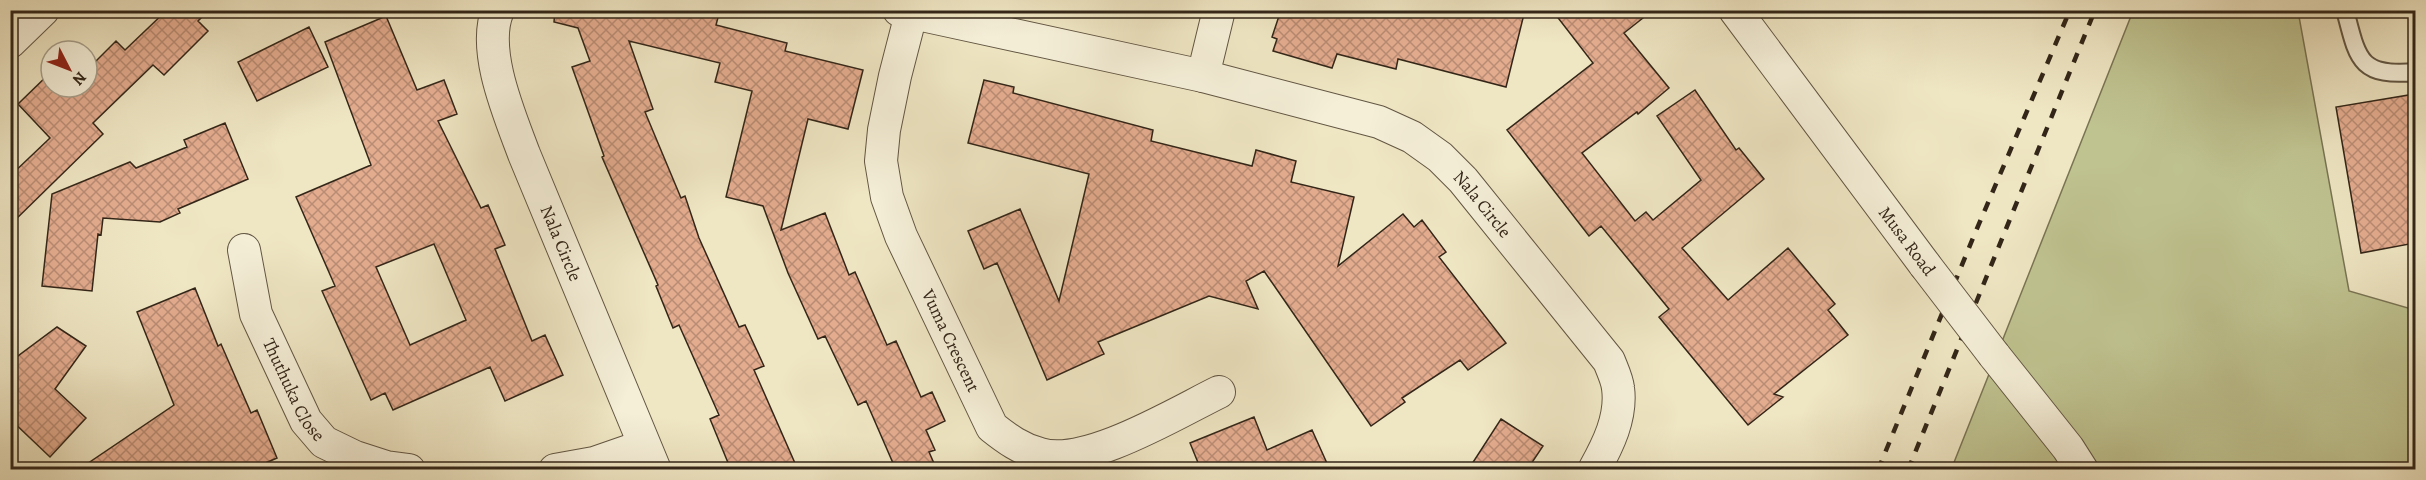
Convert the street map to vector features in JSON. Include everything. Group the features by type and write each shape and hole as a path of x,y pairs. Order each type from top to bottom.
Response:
{"street":[{"path":"10,42 43,10"},
{"name":"Nala Circle","path":"498,10 495,17 493,41 498,77 507,110 649,458"},
{"path":"1203,75 1219,10"},
{"name":"Musa Road","path":"1735,10 1925,265 2068,448 2082,470"},
{"name":"Nala Circle","path":"905,12 1203,75 1379,122 1412,137 1440,157 1463,180 1609,360 1618,388 1617,420 1594,470"},
{"name":"Vuma Crescent","path":"905,12 884,130 881,161 886,197 901,236 992,427 1014,445 1041,455 1065,457 1099,448 1140,432 1219,392"},
{"name":"Thuthuka Close","path":"244,250 256,314 306,422 324,442 355,457 386,467 409,470"},
{"path":"555,470 594,463 649,458"}],"lane":[{"path":"2345,10 2361,58 2373,70 2390,74 2415,72"}],"green space":[{"path":"2133,11 2298,11 2349,291 2415,310 2415,469 1951,470"}],"building":[{"path":"167,10 203,10 206,13 198,21 208,31 164,75 153,65 93,123 103,134 10,225 10,176 50,138 18,104 39,84 39,99 99,99 99,58 116,41 125,50"},
{"path":"555,10 720,10 716,25 787,43 785,51 863,70 848,129 808,119 781,230 825,213 849,275 855,272 887,345 896,341 921,397 932,392 945,421 926,430 935,450 929,452 937,470 896,470 866,401 858,405 825,336 818,339 788,273 763,206 726,197 752,91 715,82 720,63 629,41 653,109 645,112 681,198 685,196 699,238 739,327 745,325 764,366 754,370 798,470 731,470 710,419 719,415 679,325 673,328 656,286 658,285 602,157 604,156 572,67 590,61 578,28 554,22"},
{"path":"1281,10 1525,10 1506,87 1398,59 1396,69 1337,54 1332,68 1273,51 1277,39 1272,37"},
{"path":"1552,10 1653,10 1624,33 1669,88 1638,114 1637,112 1582,153 1635,221 1646,212 1653,220 1701,180 1657,116 1695,90 1736,150 1739,148 1764,179 1682,248 1728,300 1788,248 1835,304 1828,310 1848,335 1774,394 1783,397 1748,425 1659,317 1669,309 1601,226 1589,236 1507,130 1593,63"},
{"path":"386,16 417,90 444,80 457,114 438,121 481,208 488,205 505,245 495,249 532,341 545,335 563,375 505,401 490,367 393,410 385,393 371,400 322,291 335,286 296,197 371,165 325,42","holes":["434,244 466,320 410,345 376,267"]},
{"path":"309,27 328,67 257,101 238,62"},
{"path":"984,80 1014,87 1013,93 1153,130 1151,141 1252,166 1256,150 1296,161 1291,182 1354,197 1338,266 1403,214 1414,227 1422,220 1446,252 1439,257 1506,343 1468,370 1460,360 1402,398 1405,402 1371,426 1264,271 1246,281 1258,309 1209,296 1098,342 1104,354 1047,380 997,263 984,269 968,231 1020,209 1059,301 1089,174 968,143"},
{"path":"2415,94 2415,243 2361,253 2336,107"},
{"path":"225,123 248,179 178,209 180,213 160,222 103,218 101,235 98,234 92,291 42,286 52,194 130,162 136,168 187,147 184,140"},
{"path":"195,288 218,346 221,344 251,413 257,410 277,458 249,470 78,470 174,405 137,312"},
{"path":"57,327 86,346 55,389 86,418 50,457 10,419 10,362"},
{"path":"1254,417 1267,450 1312,430 1330,470 1201,470 1190,443"},
{"path":"1501,419 1543,446 1527,470 1468,470"}],"railway":[{"path":"1878,470 2070,10"},
{"path":"1908,470 2095,10"}]}
